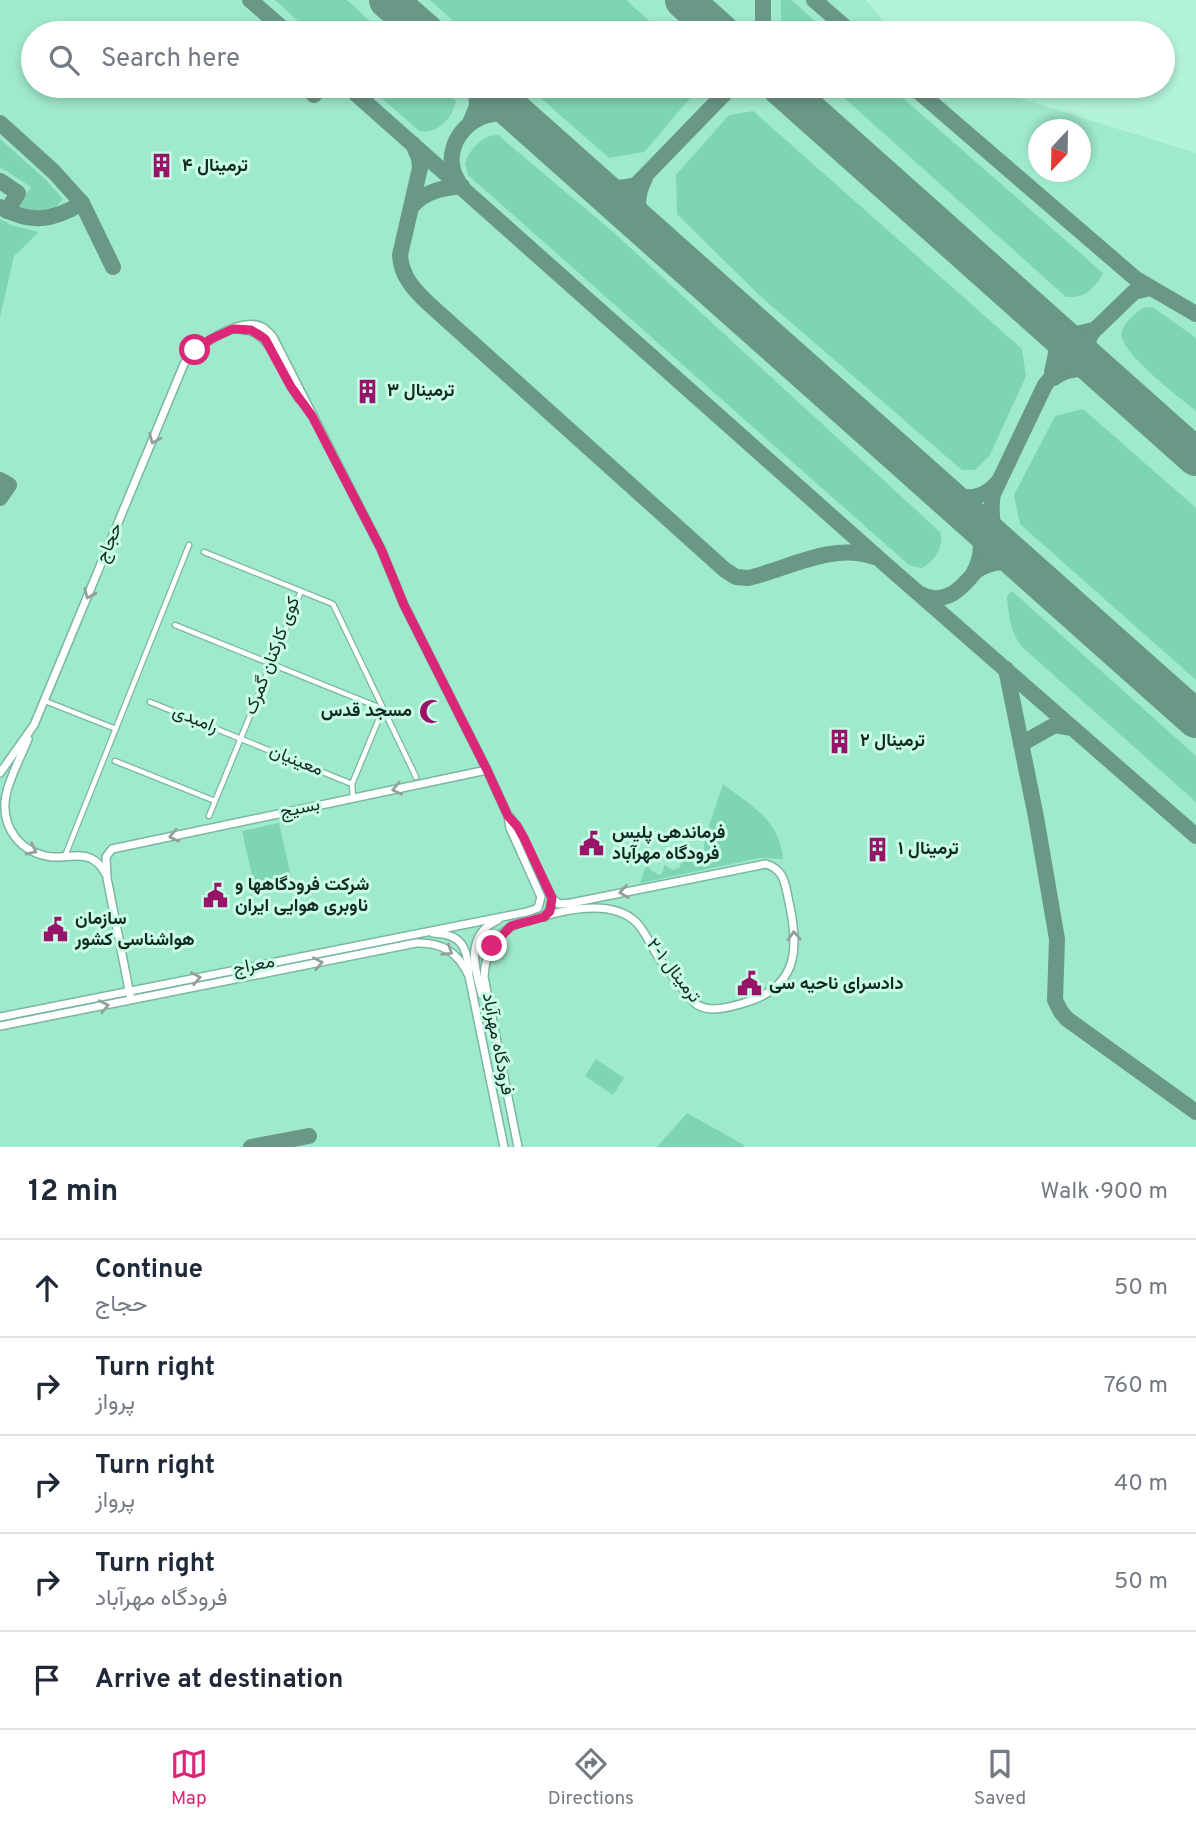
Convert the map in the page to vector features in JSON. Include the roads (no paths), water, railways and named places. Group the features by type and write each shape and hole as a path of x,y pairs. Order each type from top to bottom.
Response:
{"main road":[{"name":"حجاج","path":"0,773 34,725 184,364 202,344 233,329 253,325 267,331 312,416 381,549 404,605 487,770"},
{"path":"34,725 6,793 6,820 13,836 27,848 50,856 90,858 103,869 131,1000"},
{"name":"بسیج","path":"107,878 106,856 112,849 487,770"},
{"path":"487,770 541,897 541,904 535,910 492,923 482,932 473,948 478,983 493,1029"},
{"path":"508,816 517,826 552,898 559,904 594,902"},
{"name":"ترمینال ۱-۲","path":"766,864 775,867 784,878 795,934 792,960 781,982 766,994 729,1008 700,1008 659,957 637,923 594,902 766,864"},
{"path":"544,917 550,911 552,898"},
{"path":"544,917 594,902"},
{"path":"559,904 555,910 561,914"},
{"name":"معراج","path":"0,1026 28,1016 129,991 508,916"},
{"name":"فرودگاه مهرآباد","path":"517,1147 485,989 485,967 487,956 500,936 511,926 544,917"},
{"path":"414,934 437,933 451,936 462,944 466,951 469,976"},
{"name":"معراج","path":"0,1017 28,1016 131,1000 416,943"},
{"name":"فرودگاه مهرآباد","path":"416,943 440,945 449,949 469,976 504,1147"},
{"path":"498,1119 511,1116"}],"street":[{"path":"65,856 189,545"},
{"name":"کوی کارکنان گمرک","path":"204,552 301,591 209,816"},
{"path":"301,591 333,604 416,777"},
{"path":"175,625 383,709"},
{"path":"44,700 116,729"},
{"name":"رامبدی","path":"150,702 241,738"},
{"path":"353,798 352,783 383,709"},
{"name":"معینیان","path":"241,738 352,783"},
{"path":"115,761 215,801"}],"place":[{"name":"ترمینال ۴","path":"162,166"},
{"name":"ترمینال ۳","path":"367,391"},
{"name":"مسجد قدس","path":"432,711"},
{"name":"ترمینال ۲","path":"840,741"},
{"name":"فرماندهی پلیس فرودگاه مهرآباد","path":"592,843"},
{"name":"ترمینال ۱","path":"878,849"},
{"name":"شرکت فرودگاهها و ناوبری هوایی ایران","path":"215,895"},
{"name":"سازمان هواشناسی کشور","path":"55,929"},
{"name":"دادسرای ناحیه سی","path":"749,984"}]}
